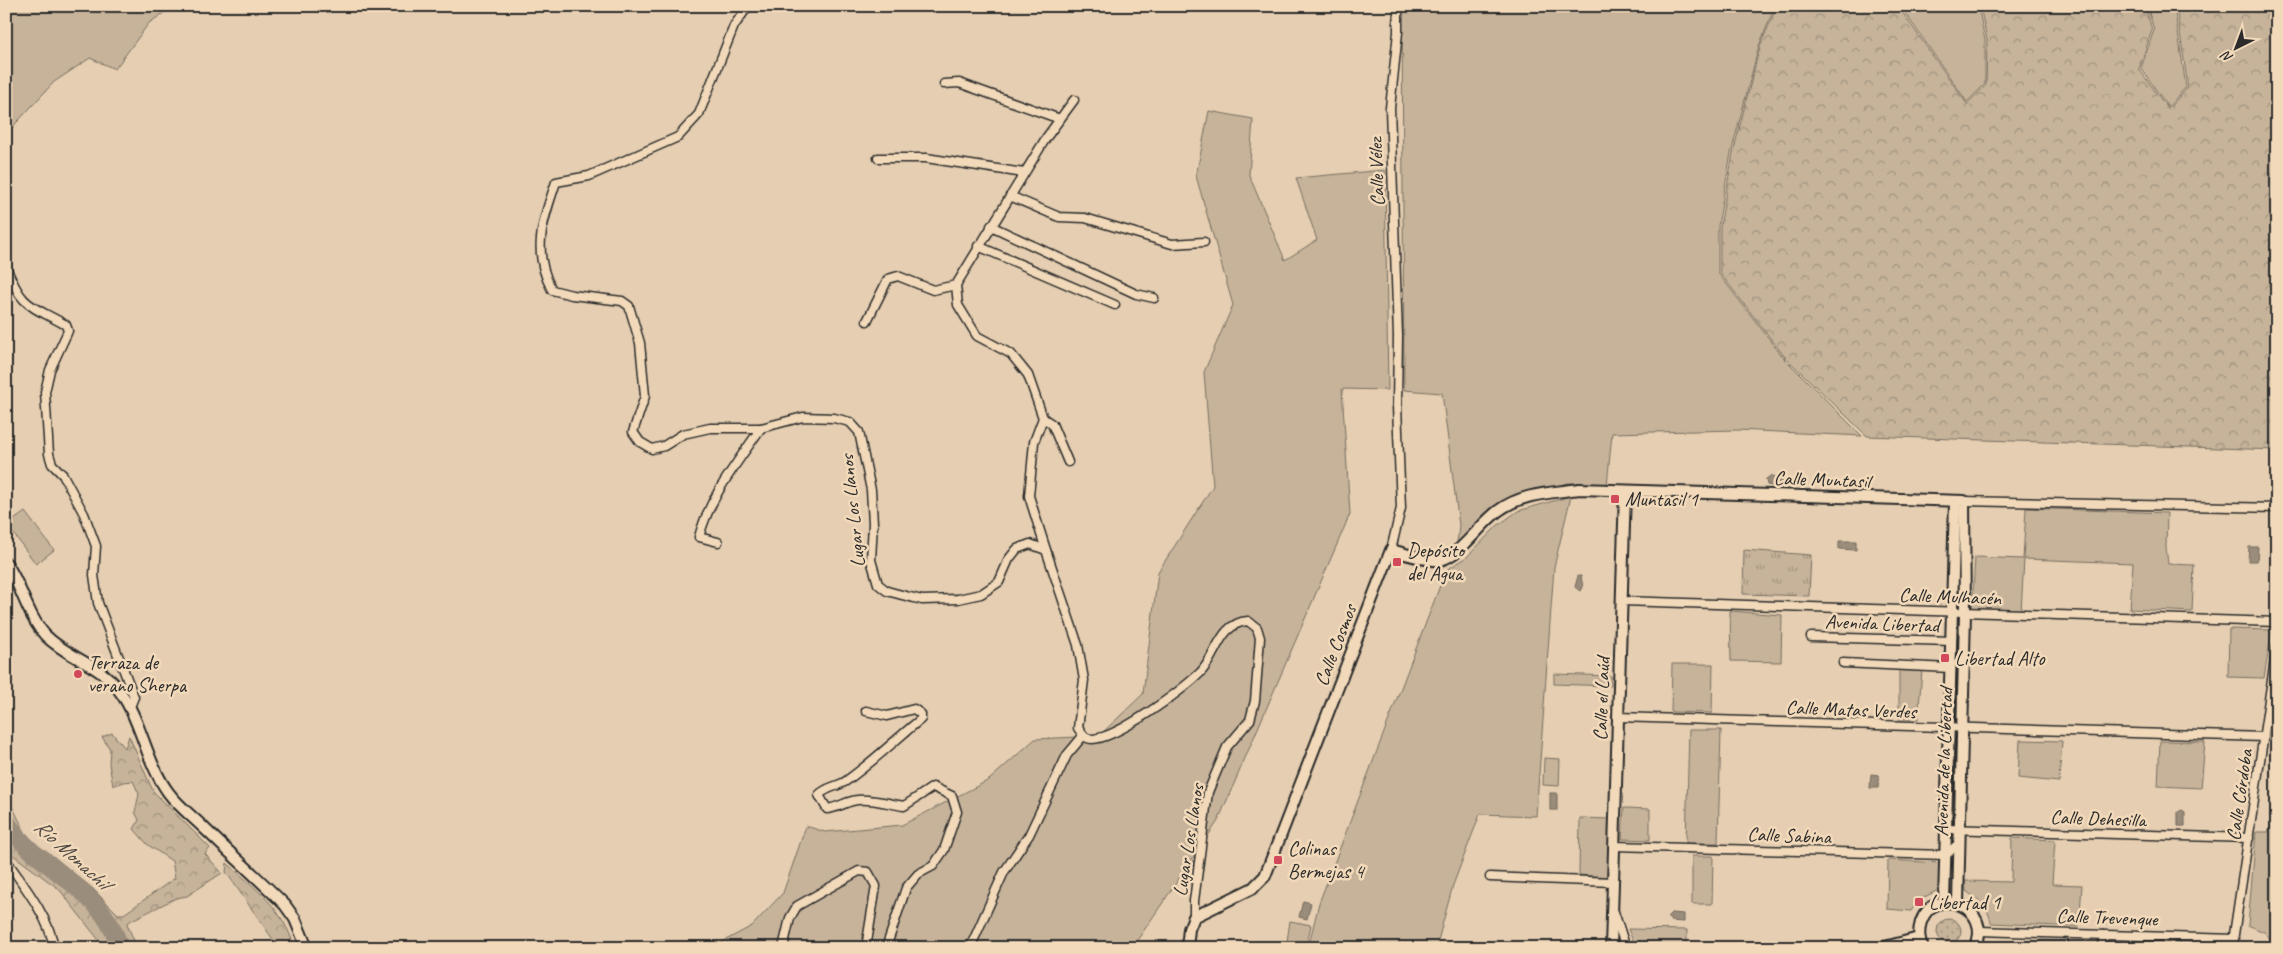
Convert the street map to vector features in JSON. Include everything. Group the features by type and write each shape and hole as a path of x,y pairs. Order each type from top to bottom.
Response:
{"street":[{"name":"Lugar Los Llanos","path":"748,6 734,26 699,114 678,137 589,176 556,182 542,223 539,258 544,275 552,290 572,295 622,301 629,306 640,343 645,396 633,432 640,442 652,449 664,446 683,434 702,430 761,428 803,417 834,418 850,422 859,432 870,490 873,523 871,560 878,584 887,591 922,600 958,599 981,594 999,582 1009,559 1018,549 1030,544 1046,550"},
{"name":"Calle Vélez","path":"1398,6 1398,32 1390,108 1398,336"},
{"path":"944,84 959,83 1060,120"},
{"path":"1068,462 1052,424 1044,418 1028,375 1011,354 977,336 958,305 956,284 1024,173 1074,100"},
{"path":"878,158 926,158 1024,173"},
{"path":"1010,196 1059,217 1085,218 1172,244 1204,242"},
{"path":"991,226 1136,294 1154,298"},
{"path":"978,246 1116,305"},
{"path":"6,267 16,292 30,307 66,325 68,332 50,370 45,392 49,454 52,464 63,475 84,514 96,546 94,575 98,603 134,697 130,707"},
{"path":"866,321 888,279 898,276 933,290 956,284"},
{"name":"Calle Cosmos","path":"1194,917 1253,888 1265,876 1391,550 1401,508 1397,406 1398,336"},
{"path":"970,948 1004,872 1029,835 1067,755 1083,736 1078,728 1084,680 1078,645 1029,496 1034,442 1044,418"},
{"path":"718,542 699,537 703,521 717,493 761,428"},
{"name":"Calle Muntasil","path":"1391,550 1438,561 1452,556 1479,526 1499,510 1520,499 1565,490 1625,490 1959,501 2277,508"},
{"name":"Calle el Laúd","path":"1611,948 1625,490"},
{"name":"Avenida de la Libertad","path":"1944,902 1952,612 1959,501"},
{"name":"Avenida de la Libertad","path":"1958,903 1958,830 1965,613 1959,501"},
{"path":"6,563 14,575 38,626 60,647 99,670 111,680 130,707 154,768 168,792 285,905 295,920 308,948"},
{"name":"Calle Mulhacén","path":"1622,601 2277,622"},
{"name":"Lugar Los Llanos","path":"1083,736 1090,739 1102,738 1144,714 1176,692 1201,672 1223,635 1236,624 1248,621 1258,628 1260,638 1255,702 1250,720 1221,757 1208,792 1194,901 1194,917"},
{"name":"Avenida Libertad","path":"1811,637 1952,641"},
{"name":"Calle Córdoba","path":"2232,948 2277,646"},
{"path":"1843,663 1951,668"},
{"path":"866,711 886,716 914,709 921,714 921,719 846,781 824,790 819,795 821,802 827,809 838,808 855,800 904,806 933,787 952,796 957,812 944,850 933,866 918,874 906,888 886,948"},
{"name":"Calle Matas Verdes","path":"1618,717 1962,729 2264,736"},
{"name":"Calle Dehesilla","path":"1947,829 2248,838"},
{"path":"1946,855 1958,844"},
{"name":"Calle Sabina","path":"1614,846 1946,855"},
{"path":"6,860 28,891 53,936 54,948"},
{"path":"782,948 790,918 797,906 859,871 868,872 876,886 866,948"},
{"path":"1490,878 1613,882"},
{"path":"1881,948 1921,943 1922,919 1935,905 1944,902 1958,903 1971,911 1977,920 1980,931 1975,948"},
{"name":"Calle el Laúd","path":"1613,908 1626,948"},
{"path":"1187,948 1189,929 1194,917"},
{"name":"Calle Trevenque","path":"1980,931 2234,939"},
{"path":"2102,948 2104,935"},
{"path":"6,940 7,948"}],"green space":[{"path":"6,6 174,6 149,23 115,69 90,58 54,82 6,134"},
{"path":"1402,6 1775,6 1759,46 1731,153 1718,226 1718,273 1784,358 1862,436 1737,430 1612,433 1607,486 1568,483 1506,501 1486,513 1457,544 1459,525 1442,393 1404,390"},
{"path":"1777,6 1861,6 1863,10 1888,6 1902,12 1967,104 1986,85 1987,40 1980,6 2145,6 2152,30 2139,69 2168,109 2188,87 2176,6 2277,6 2277,450 1867,436 1785,357 1720,273 1720,227 1733,153 1760,46"},
{"path":"1893,6 1978,6 1985,40 1985,84 1967,102 1903,10"},
{"path":"2147,6 2174,6 2186,87 2168,107 2141,68 2154,30"},
{"path":"1209,111 1253,119 1249,175 1285,260 1317,240 1296,178 1385,170 1388,390 1342,389 1350,514 1218,821 1132,948 711,948 752,926 783,893 806,826 825,832 902,825 989,780 1035,739 1099,736 1143,694 1158,572 1213,486 1204,372 1233,305 1196,176"},
{"path":"1571,496 1554,567 1536,816 1480,814 1453,885 1436,948 1308,948 1319,903 1446,570 1466,558 1497,526 1518,511"},
{"path":"2026,508 2167,513 2166,548 2168,564 2194,565 2192,612 2130,609 2133,563 2024,559 2021,611 1972,610 1975,557 2023,559"},
{"path":"25,512 54,550 36,564 7,525"},
{"path":"1744,550 1811,555 1809,596 1743,594"},
{"path":"1730,611 1782,615 1781,662 1731,661"},
{"path":"2229,629 2272,630 2264,678 2228,677"},
{"path":"1672,664 1713,664 1712,713 1671,712"},
{"path":"1899,668 1922,670 1918,719 1899,719"},
{"path":"1554,674 1611,676 1611,686 1554,684"},
{"path":"1689,730 1721,730 1718,843 1686,843"},
{"path":"112,733 125,748 129,736 153,791 210,848 205,854 222,873 187,896 176,898 130,921 127,924 137,948 105,948 59,889 9,852 6,847 6,794 25,832 36,845 48,852 92,888 118,914 124,914 175,878 172,861 148,845 134,829 139,820 135,812 139,794 133,781 113,786 109,764 110,749 102,737"},
{"path":"2020,740 2062,741 2059,782 2018,778"},
{"path":"2160,741 2205,742 2201,788 2158,786"},
{"path":"1544,758 1560,759 1559,786 1543,785"},
{"path":"1624,808 1650,809 1650,840 1622,839"},
{"path":"2277,811 2276,948 2266,933 2248,925 2256,832 2268,832"},
{"path":"1580,818 1610,819 1609,877 1579,875"},
{"path":"2012,838 2055,840 2052,884 2082,885 2079,927 1991,923 1985,908 1966,891 1965,881 2011,882"},
{"path":"1692,856 1713,856 1712,904 1692,904"},
{"path":"1888,860 1941,863 1938,890 1919,900 1911,911 1887,909"},
{"path":"227,863 259,891 276,910 290,934 295,948 279,948 226,872"},
{"path":"1949,919 1957,923 1961,931 1957,939 1949,943 1941,939 1937,931 1941,923"},
{"path":"1290,921 1311,925 1306,948 1286,948"},
{"path":"1628,929 1687,930 1687,948 1636,948"},
{"path":"2040,940 2069,941 2068,948 2040,948"},
{"path":"2108,943 2169,943 2168,948 2107,948"}],"shaded area":[{"path":"1772,475 1777,480 1783,479 1783,485 1779,486 1777,483 1773,486 1767,485 1766,479"},
{"path":"1839,541 1856,541 1856,550 1839,549"},
{"path":"2249,547 2258,547 2257,561 2248,561"},
{"path":"1578,576 1581,576 1583,588 1580,591 1575,587"},
{"path":"1871,774 1879,775 1878,788 1870,788"},
{"path":"1550,793 1557,793 1557,810 1550,810"},
{"path":"2182,810 2185,812 2185,826 2178,826 2178,812"},
{"path":"1303,901 1311,903 1307,919 1299,917"},
{"path":"1671,913 1684,914 1684,922 1671,921 1667,917"}],"waterway":[{"name":"Río Monachil","path":"6,821 35,854 69,880 99,909 111,927 120,948"}],"place":[{"name":"Muntasil 1","path":"1615,499"},
{"name":"Depósito del Agua","path":"1397,562"},
{"name":"Libertad Alto","path":"1945,658"},
{"name":"Terraza de verano Sherpa","path":"78,674"},
{"name":"Colinas Bermejas 4","path":"1278,860"},
{"name":"Libertad 1","path":"1919,902"}]}
